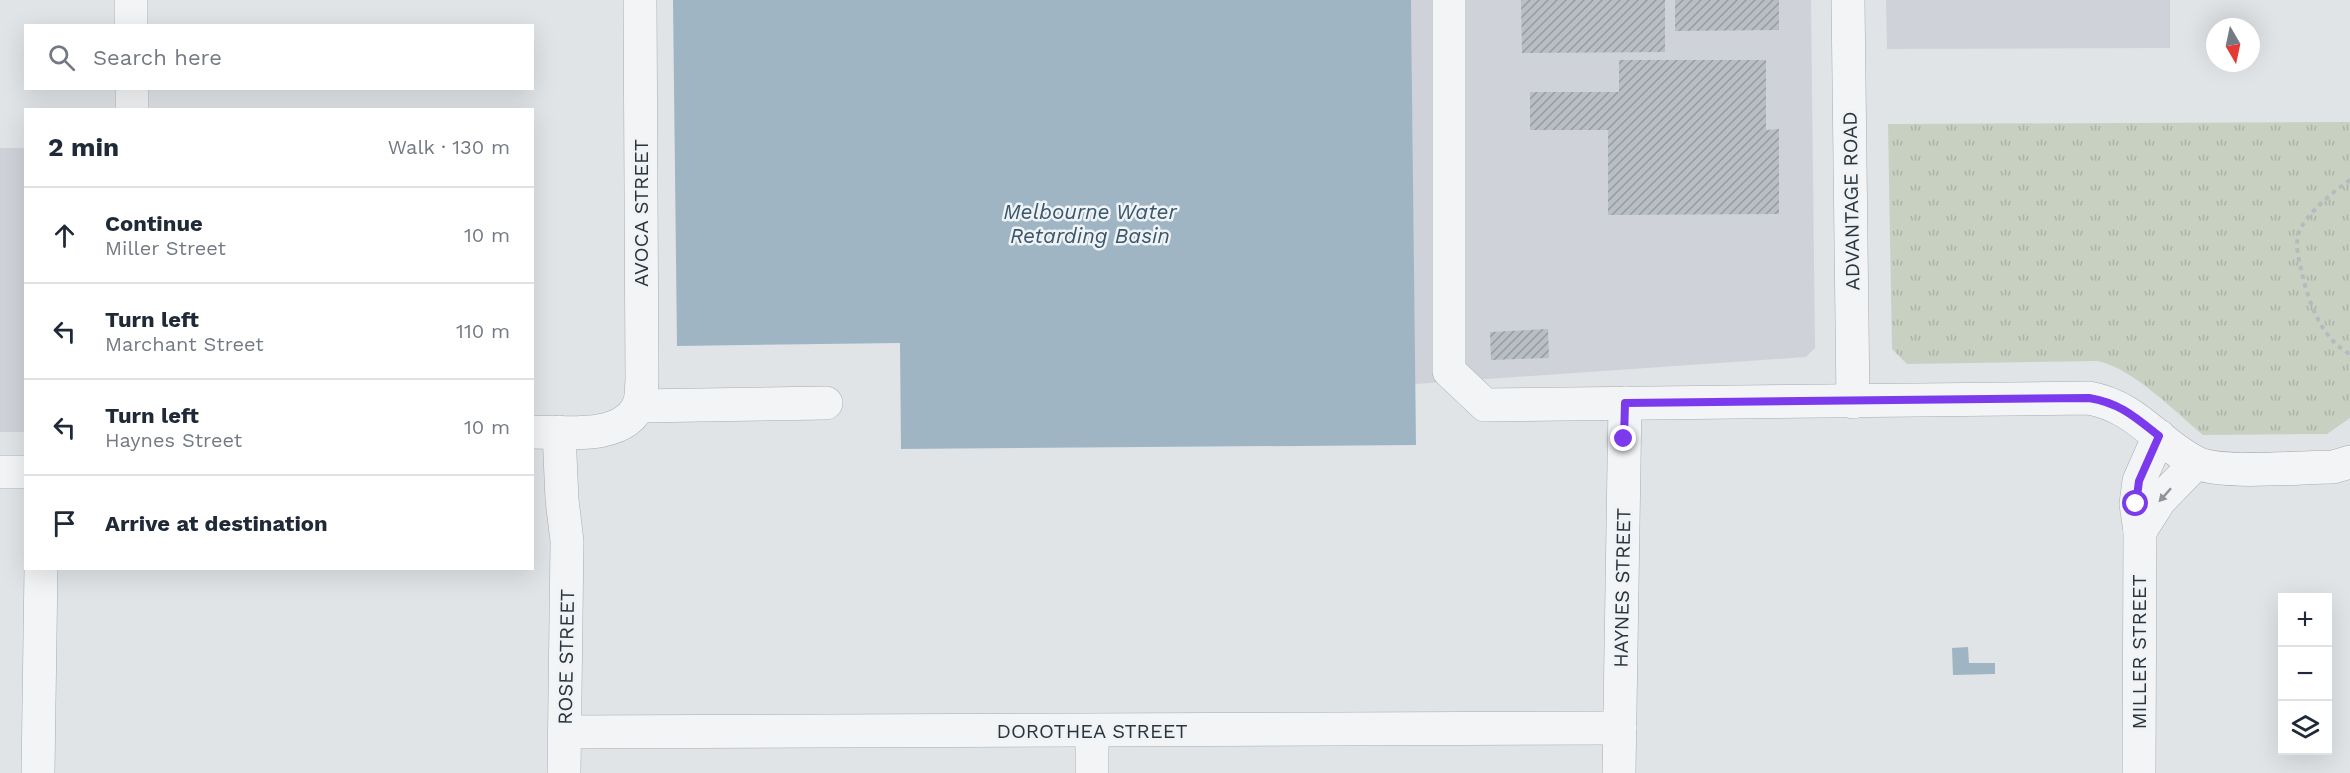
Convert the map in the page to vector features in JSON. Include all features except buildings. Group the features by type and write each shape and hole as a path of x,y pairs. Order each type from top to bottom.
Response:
{"street":[{"path":"131,0 131,24"},
{"name":"AVOCA STREET","path":"632,414 642,381 640,0"},
{"path":"1449,0 1449,371 1485,405 2089,398 2126,410 2196,463 2219,469 2333,467 2350,462"},
{"name":"ADVANTAGE ROAD","path":"1848,0 1853,402"},
{"path":"132,90 132,108"},
{"path":"558,432 610,429 632,414 826,403"},
{"name":"HAYNES STREET","path":"1619,773 1625,403"},
{"name":"ROSE STREET","path":"558,432 577,488 567,542 564,773"},
{"name":"MILLER STREET","path":"2139,773 2140,531 2136,504 2139,481 2159,436"},
{"path":"2140,531 2160,500 2196,463"},
{"path":"0,472 24,472"},
{"path":"38,773 41,570"},
{"name":"DOROTHEA STREET","path":"565,732 1620,728"},
{"path":"1092,731 1092,773"}],"path":[{"path":"2350,180 2339,187 2316,209 2299,232 2297,246 2309,301 2327,333 2350,354"}],"shaded area":[{"path":"1411,0 1811,0 1815,348 1806,357 1415,384"},
{"path":"1886,0 2170,0 2170,48 1887,49"},
{"path":"0,148 24,148 24,432 0,432"}],"green space":[{"path":"2350,122 2350,418 2327,434 2203,435 2140,382 2098,361 1907,364 1892,349 1888,124"}],"water":[{"name":"Melbourne Water Retarding Basin","path":"673,0 1411,0 1416,445 901,449 900,343 677,346"},
{"path":"1968,647 1969,663 1995,663 1995,674 1953,675 1952,648"}],"route":[{"path":"1624,439 1625,403 2089,398 2126,410 2159,436 2139,481 2136,504"}]}
